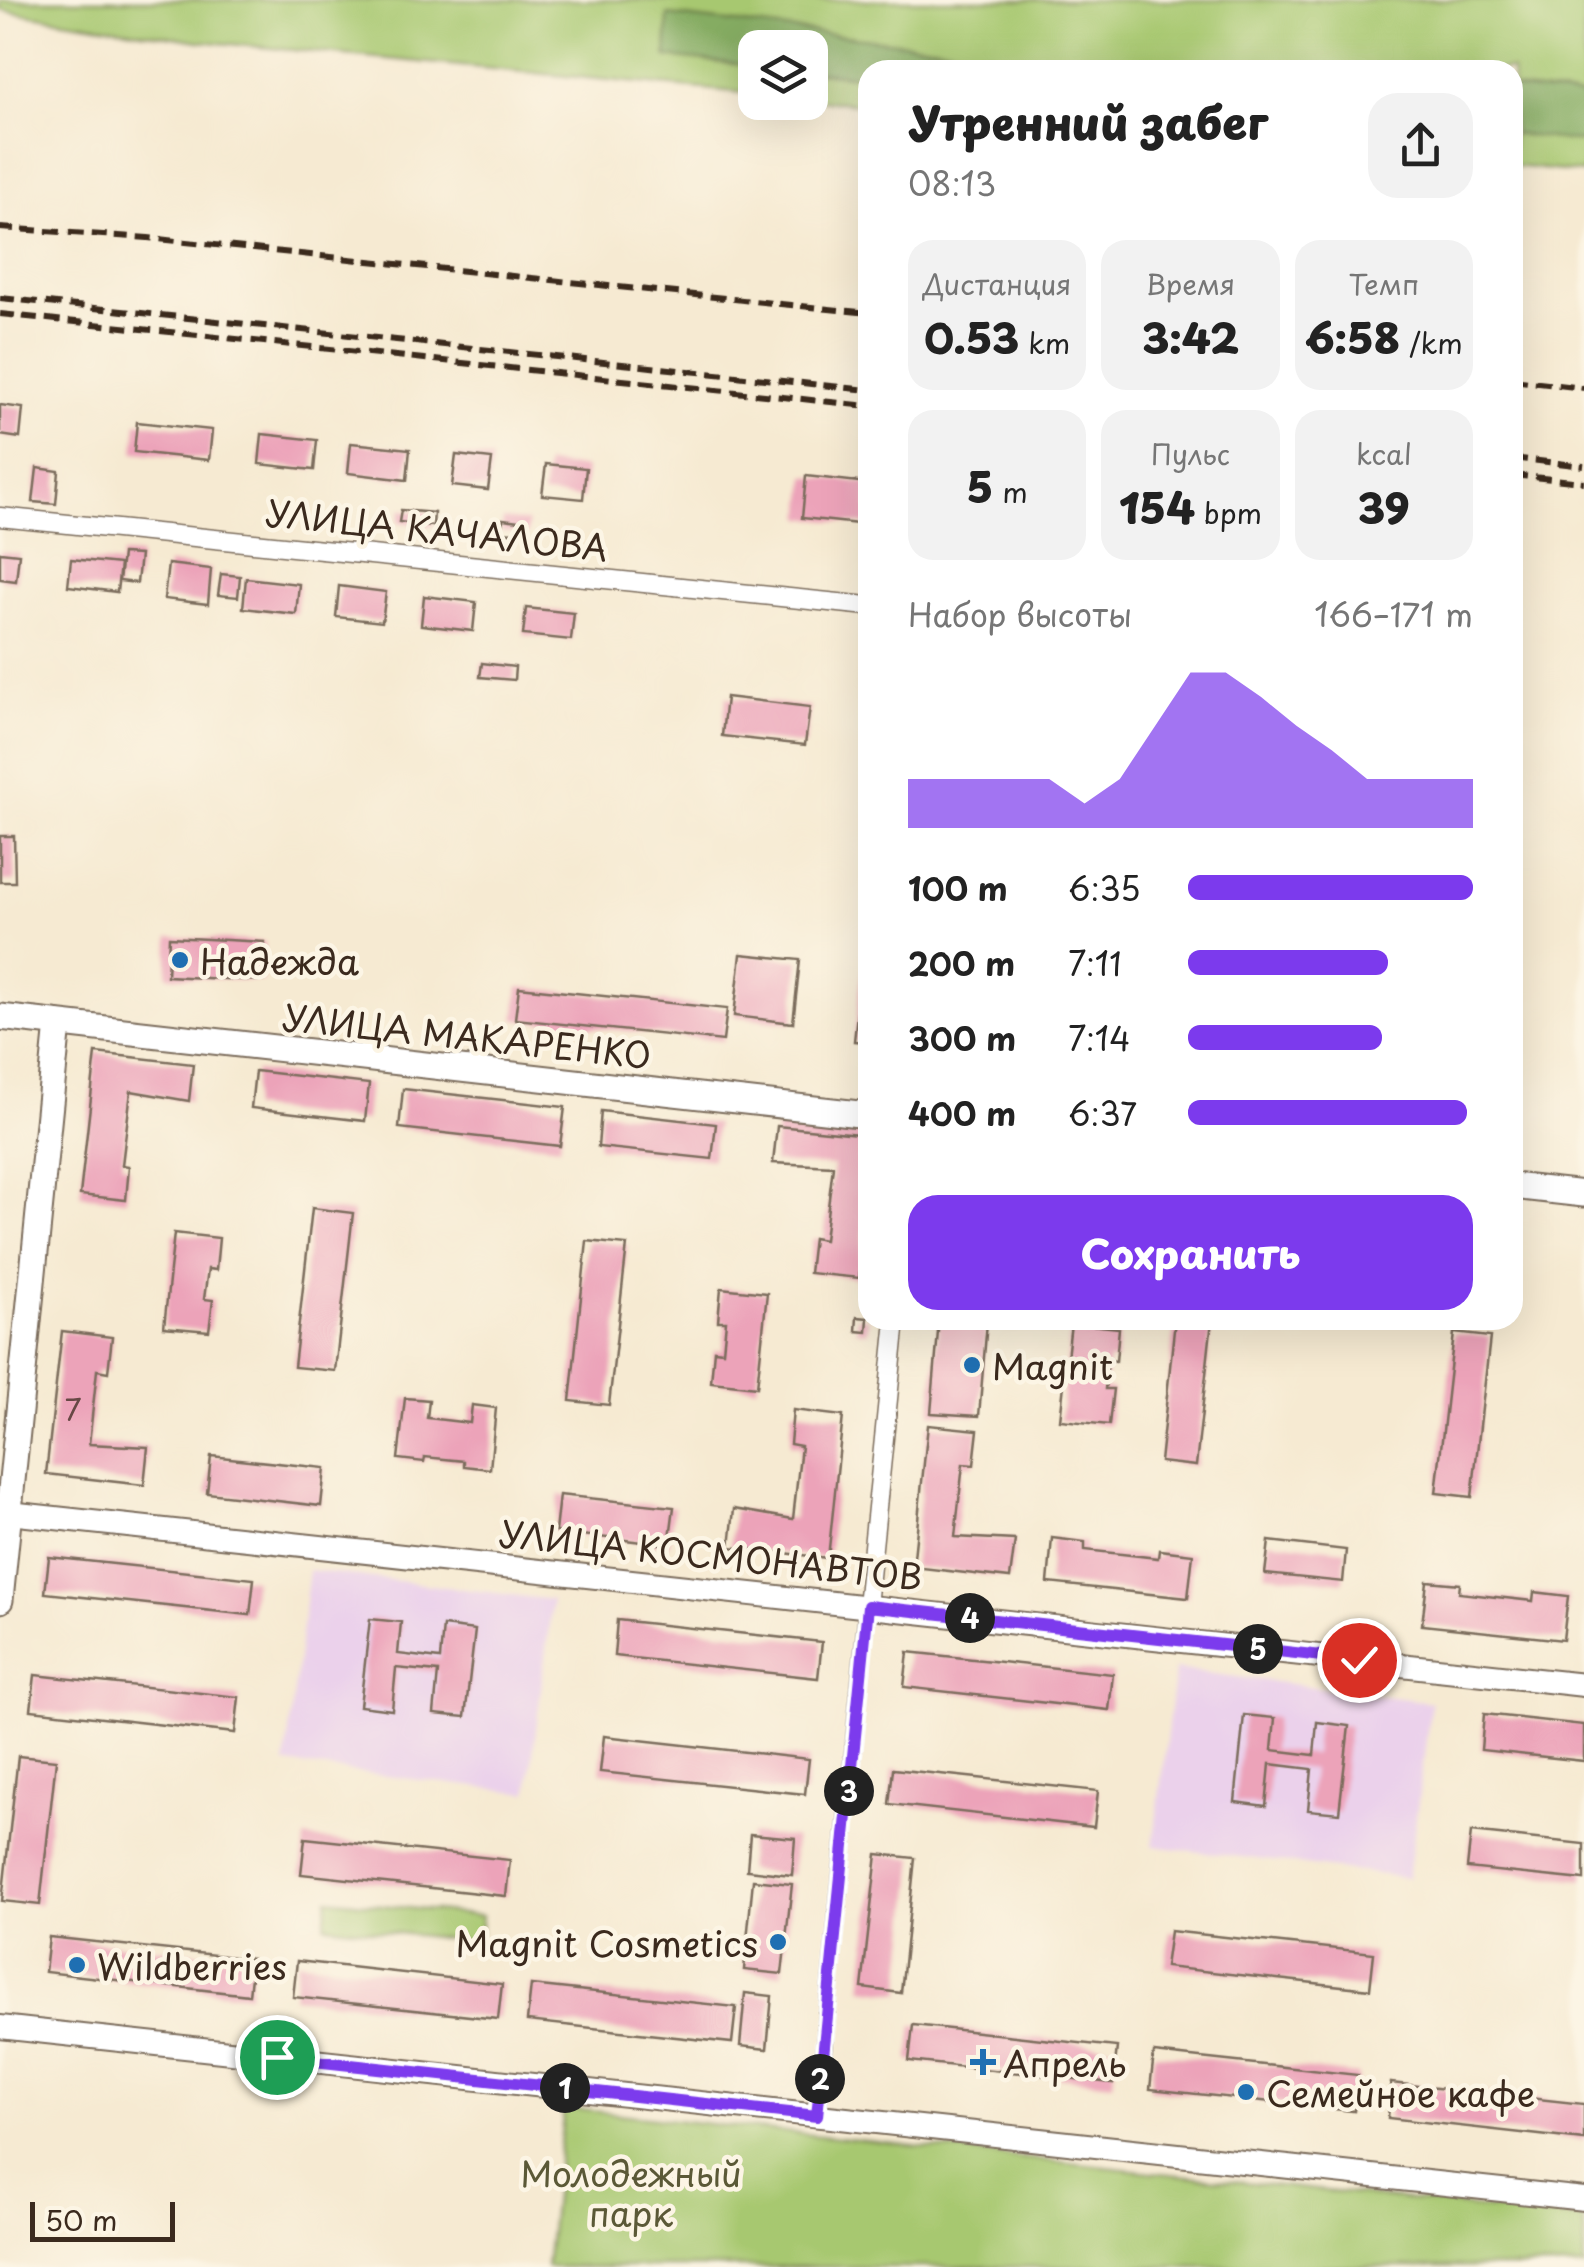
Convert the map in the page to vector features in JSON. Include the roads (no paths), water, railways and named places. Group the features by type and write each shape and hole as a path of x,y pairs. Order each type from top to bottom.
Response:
{"main road":[{"name":"УЛИЦА МАКАРЕНКО","path":"0,1017 858,1113"},
{"path":"0,1600 58,1024"},
{"path":"1523,1187 1584,1194"}],"street":[{"name":"УЛИЦА КАЧАЛОВА","path":"0,517 858,605"},
{"path":"817,2116 895,1330"},
{"name":"УЛИЦА КОСМОНАВТОВ","path":"9,1513 1584,1684"},
{"path":"0,2027 1584,2199"}],"railway":[{"path":"0,228 148,238 858,312"},
{"path":"0,298 858,389"},
{"path":"0,314 858,405"},
{"path":"1523,381 1584,388"},
{"path":"1523,459 1584,466"},
{"path":"1523,476 1584,482"}],"place":[{"name":"Надежда","path":"180,960"},
{"name":"Magnit","path":"972,1365"},
{"name":"Magnit Cosmetics","path":"778,1942"},
{"name":"Wildberries","path":"77,1965"},
{"name":"Апрель","path":"983,2062"},
{"name":"Семейное кафе","path":"1246,2092"}],"park label":[{"name":"Молодежный парк","path":"631,2192"}]}
